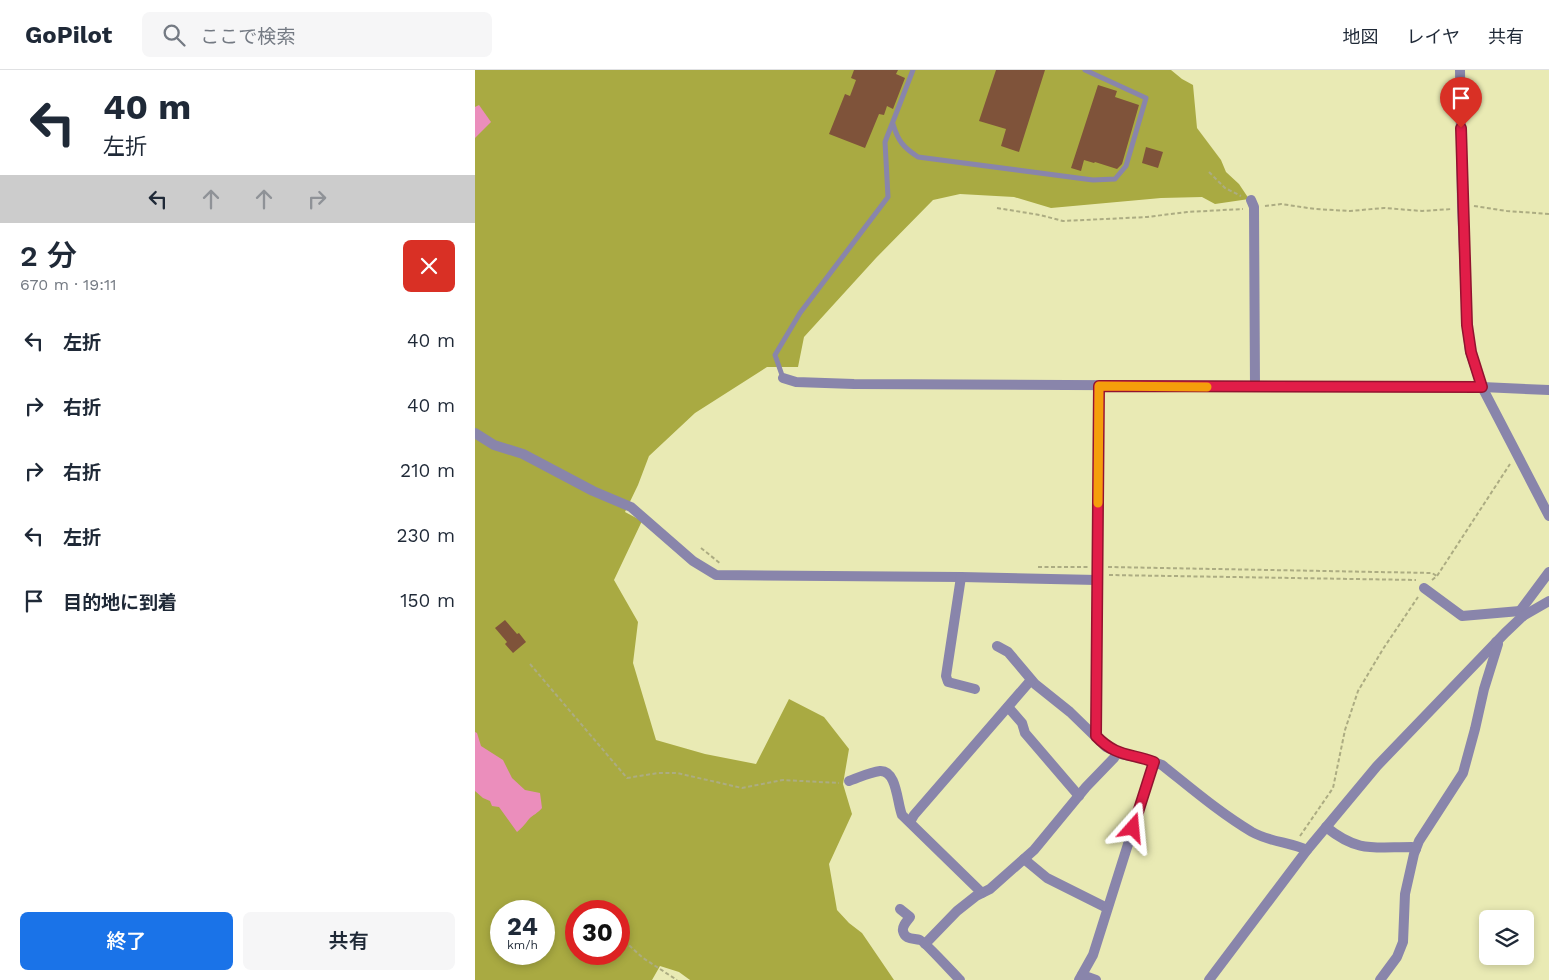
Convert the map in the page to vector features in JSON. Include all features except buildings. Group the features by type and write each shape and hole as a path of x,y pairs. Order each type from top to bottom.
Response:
{"street":[{"path":"1460,70 1467,325 1471,352 1482,387 1549,516"},
{"path":"1253,203 1255,387"},
{"path":"783,378 796,382 855,384 1482,387 1549,390"},
{"path":"1096,736 1099,386"},
{"path":"475,433 494,444 523,454 593,491 631,507 693,561 716,575 961,577 1097,574"},
{"path":"1209,980 1326,827 1377,766 1522,614 1549,572"},
{"path":"961,577 946,676 948,682 975,689"},
{"path":"1426,586 1462,616 1522,614 1549,601"},
{"path":"1380,980 1397,957 1403,942 1407,878 1419,841 1463,773 1484,689 1498,644 1496,642"},
{"path":"997,646 1007,652 1031,680 1070,712 1106,747 1162,765 1253,832 1276,842 1295,844 1307,850"},
{"path":"910,822 1031,680"},
{"path":"1008,707 1022,723 1025,733 1079,796"},
{"path":"925,944 957,911 990,889 1034,850 1114,758 1117,752"},
{"path":"1096,980 1080,978 1093,955 1154,762"},
{"path":"849,781 880,771 887,772 893,780 902,815 982,893"},
{"path":"1326,827 1345,840 1366,848 1412,847 1416,849"},
{"path":"1024,859 1047,878 1107,908"},
{"path":"900,909 910,916 903,926 906,936 911,939 921,940 960,980"}],"lane":[{"path":"783,378 775,355 800,313 888,197 885,142 913,70"},
{"path":"893,124 895,132 904,148 918,157 1093,180 1115,179 1126,166 1146,98 1085,70"}],"path":[{"path":"1209,172 1225,188 1253,203"},
{"path":"997,208 1063,221 1147,217 1253,203 1350,211 1384,208 1422,211 1455,209 1463,205 1549,214"},
{"path":"1295,844 1333,788 1350,711 1363,682 1426,586 1437,576 1510,464 1519,458"},
{"path":"1097,574 1422,580 1426,586"},
{"path":"530,664 627,778 677,773 742,788 783,780 834,784 849,781"},
{"path":"630,946 643,958 677,980"}],"shaded area":[{"path":"475,70 1171,70 1193,85 1197,128 1221,160 1226,172 1239,184 1249,199 1215,204 1202,197 1161,198 1051,208 1014,197 960,194 933,200 876,258 804,337 798,367 767,367 695,413 649,456 625,512 642,521 614,580 638,622 633,663 656,740 705,754 756,764 789,699 824,717 849,749 843,784 852,814 829,864 837,910 862,933 894,980 690,980 679,972 660,966 652,980 475,980"},
{"path":"479,105 491,122 475,138 475,107"},
{"path":"475,732 481,746 503,760 512,778 525,790 540,793 542,808 517,832 499,807 492,806 490,801 475,791"}],"slow traffic":[{"path":"1098,503 1099,386 1207,387"}],"route":[{"path":"1133,828 1154,762 1121,754 1106,747 1096,736 1099,386 1482,387 1471,352 1467,325 1461,128"}]}
